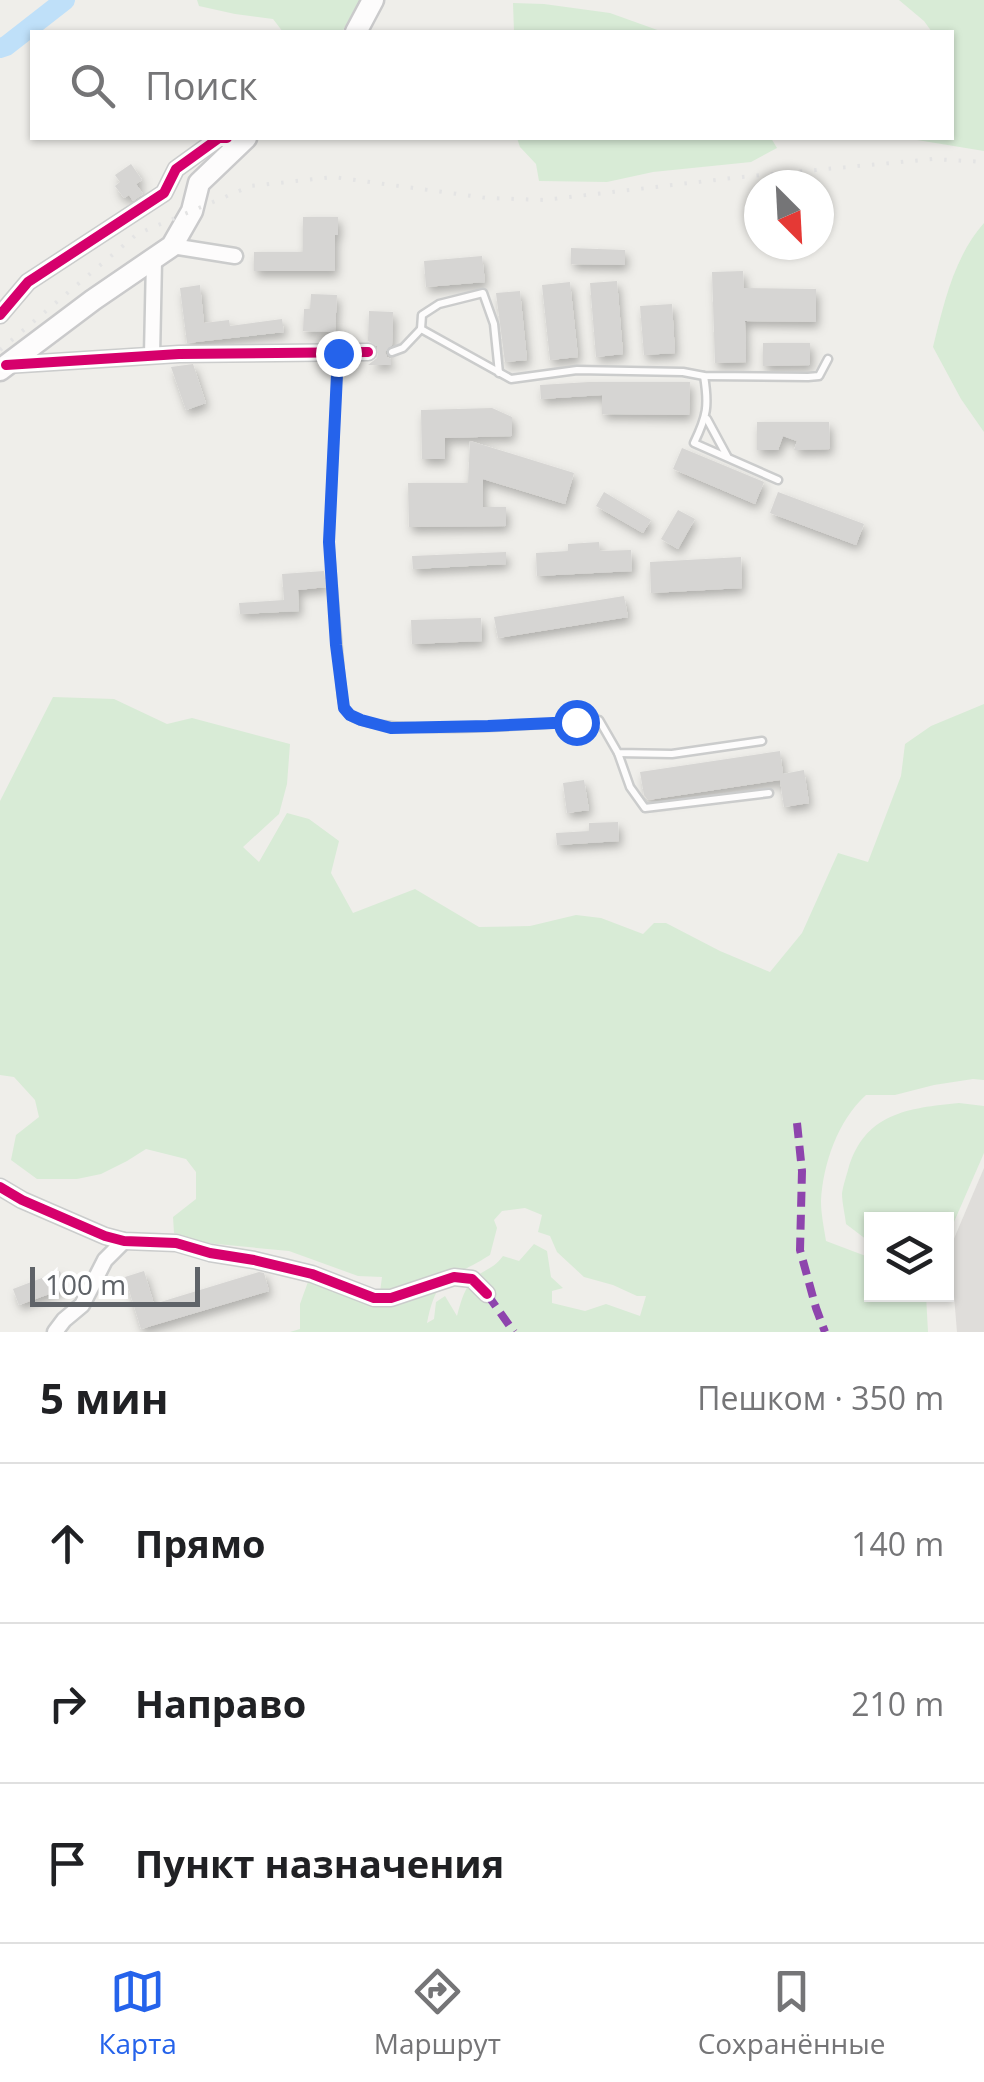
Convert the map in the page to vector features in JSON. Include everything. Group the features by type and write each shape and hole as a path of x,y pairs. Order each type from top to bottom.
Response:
{"street":[{"path":"357,30 373,0"},
{"path":"0,316 28,282 164,193 176,169 216,140"},
{"path":"3,367 172,246 192,210 199,182 244,140"},
{"path":"172,246 235,256"},
{"path":"152,356 154,260"},
{"path":"3,367 152,356 368,352"},
{"path":"0,1186 22,1200 105,1236 124,1241 176,1243 254,1260 312,1274 374,1298 391,1298 454,1276 472,1279 487,1294"},
{"path":"105,1236 105,1260"},
{"path":"55,1332 82,1305 105,1260 124,1241"}],"lane":[{"path":"392,352 403,348 420,329 422,315 439,304 483,293 494,324 499,373"},
{"path":"420,329 511,379 577,370 808,377 818,376 828,359"},
{"path":"338,353 329,542 341,686 344,708 350,715 391,728 599,720 618,753 630,786 645,808 769,793"},
{"path":"704,376 706,418 694,442 778,480"},
{"path":"706,418 728,458"},
{"path":"618,753 672,754 762,740"}],"shaded area":[{"path":"984,1168 984,1332 957,1332 954,1239"}],"green space":[{"path":"197,0 360,0 343,30 281,30 273,19 199,6"},
{"path":"899,0 984,0 984,151 917,140 954,140 954,30 931,30"},
{"path":"513,3 610,13 657,30 514,30"},
{"path":"518,140 772,140 777,148 751,162 653,172 607,182 539,181 536,164"},
{"path":"984,223 984,432 933,347 958,266"},
{"path":"53,697 114,699 167,724 192,718 290,744 287,784 279,814 243,847 259,862 287,813 309,819 339,841 331,873 353,913 415,889 479,927 530,926 576,915 601,918 643,934 654,923 666,923 770,972 802,933 838,853 868,862 901,776 905,744 931,726 984,704 984,1080 934,1085 895,1095 866,1095 847,1117 834,1144 821,1201 826,1241 864,1255 864,1302 926,1302 928,1332 290,1332 300,1329 300,1304 309,1279 380,1292 382,1277 358,1276 289,1251 206,1243 174,1233 173,1217 196,1199 196,1172 186,1159 146,1149 101,1174 77,1179 37,1179 11,1160 16,1135 39,1117 35,1100 14,1077 0,1075 0,801","holes":["525,1208 542,1215 538,1232 550,1236 557,1252 584,1277 646,1296 640,1316 606,1304 585,1311 552,1303 552,1291 563,1288 551,1277 547,1251 534,1244 519,1261 503,1256 472,1280 457,1316 445,1296 436,1302 434,1319 427,1323 441,1286 490,1255 497,1228 494,1220 502,1211"]},
{"path":"959,1103 984,1106 984,1153 954,1222 954,1212 864,1212 864,1238 846,1224 842,1201 855,1151 877,1125 922,1108"}],"building":[{"path":"131,164 142,180 136,184 143,194 133,201 129,195 124,198 115,186 120,182 115,175"},
{"path":"303,217 338,217 335,271 254,271 254,252 303,252"},
{"path":"571,248 625,250 625,265 571,264"},
{"path":"482,256 485,282 426,287 424,261"},
{"path":"743,271 744,288 816,289 816,322 745,321 746,362 715,363 712,272"},
{"path":"617,281 623,354 596,357 590,283"},
{"path":"570,282 578,357 550,360 542,285"},
{"path":"200,285 204,323 229,320 230,326 282,319 284,332 187,343 180,288"},
{"path":"520,291 527,360 505,362 496,293"},
{"path":"311,294 337,295 335,332 303,331 304,309 310,309"},
{"path":"672,304 675,353 644,355 640,306"},
{"path":"369,311 393,312 392,345 385,352 391,365 368,365 378,353 377,346 368,341"},
{"path":"763,343 810,343 810,365 763,366"},
{"path":"193,364 206,403 186,410 171,367"},
{"path":"690,382 689,415 602,414 602,395 541,399 540,385"},
{"path":"492,408 512,417 512,436 445,438 445,459 422,459 421,410"},
{"path":"757,422 829,422 830,449 794,450 797,441 783,436 778,450 757,450"},
{"path":"470,441 574,473 565,504 483,479 483,507 506,507 506,526 409,527 408,483 468,483"},
{"path":"682,448 764,482 755,504 673,469"},
{"path":"604,492 651,520 643,533 596,506"},
{"path":"778,492 864,524 856,545 770,513"},
{"path":"678,510 695,519 678,549 661,539"},
{"path":"599,542 600,551 631,550 632,571 537,576 536,553 568,551 568,544"},
{"path":"506,552 506,564 413,569 412,556"},
{"path":"741,557 742,588 651,593 650,562"},
{"path":"324,571 326,587 298,590 299,611 240,614 239,603 284,600 282,574"},
{"path":"624,596 628,617 498,638 494,617"},
{"path":"481,618 482,641 412,644 411,620"},
{"path":"780,751 783,774 804,770 809,803 784,807 780,780 648,800 644,795 640,772"},
{"path":"584,780 589,810 567,813 563,783"},
{"path":"618,822 619,841 557,845 556,833 589,831 589,823"},
{"path":"60,1271 66,1288 19,1305 13,1289"},
{"path":"144,1271 154,1304 259,1272 264,1273 269,1291 141,1329 125,1277"}],"waterway":[{"path":"0,48 65,0"}],"railway":[{"path":"0,350 137,234 251,186 333,177 487,198 544,200 933,159 984,162"}],"marked path":[{"path":"797,1123 802,1171 800,1250 825,1332"},
{"path":"487,1294 514,1332"}],"cycle path":[{"path":"0,315 28,282 164,193 176,169 216,140"},
{"path":"6,365 179,354 368,352"},
{"path":"0,1187 105,1236 124,1241 176,1243 254,1260 312,1274 374,1298 391,1298 454,1277 472,1279 487,1294"}],"route":[{"path":"338,353 329,542 344,708 361,720 391,728 576,722"}]}
